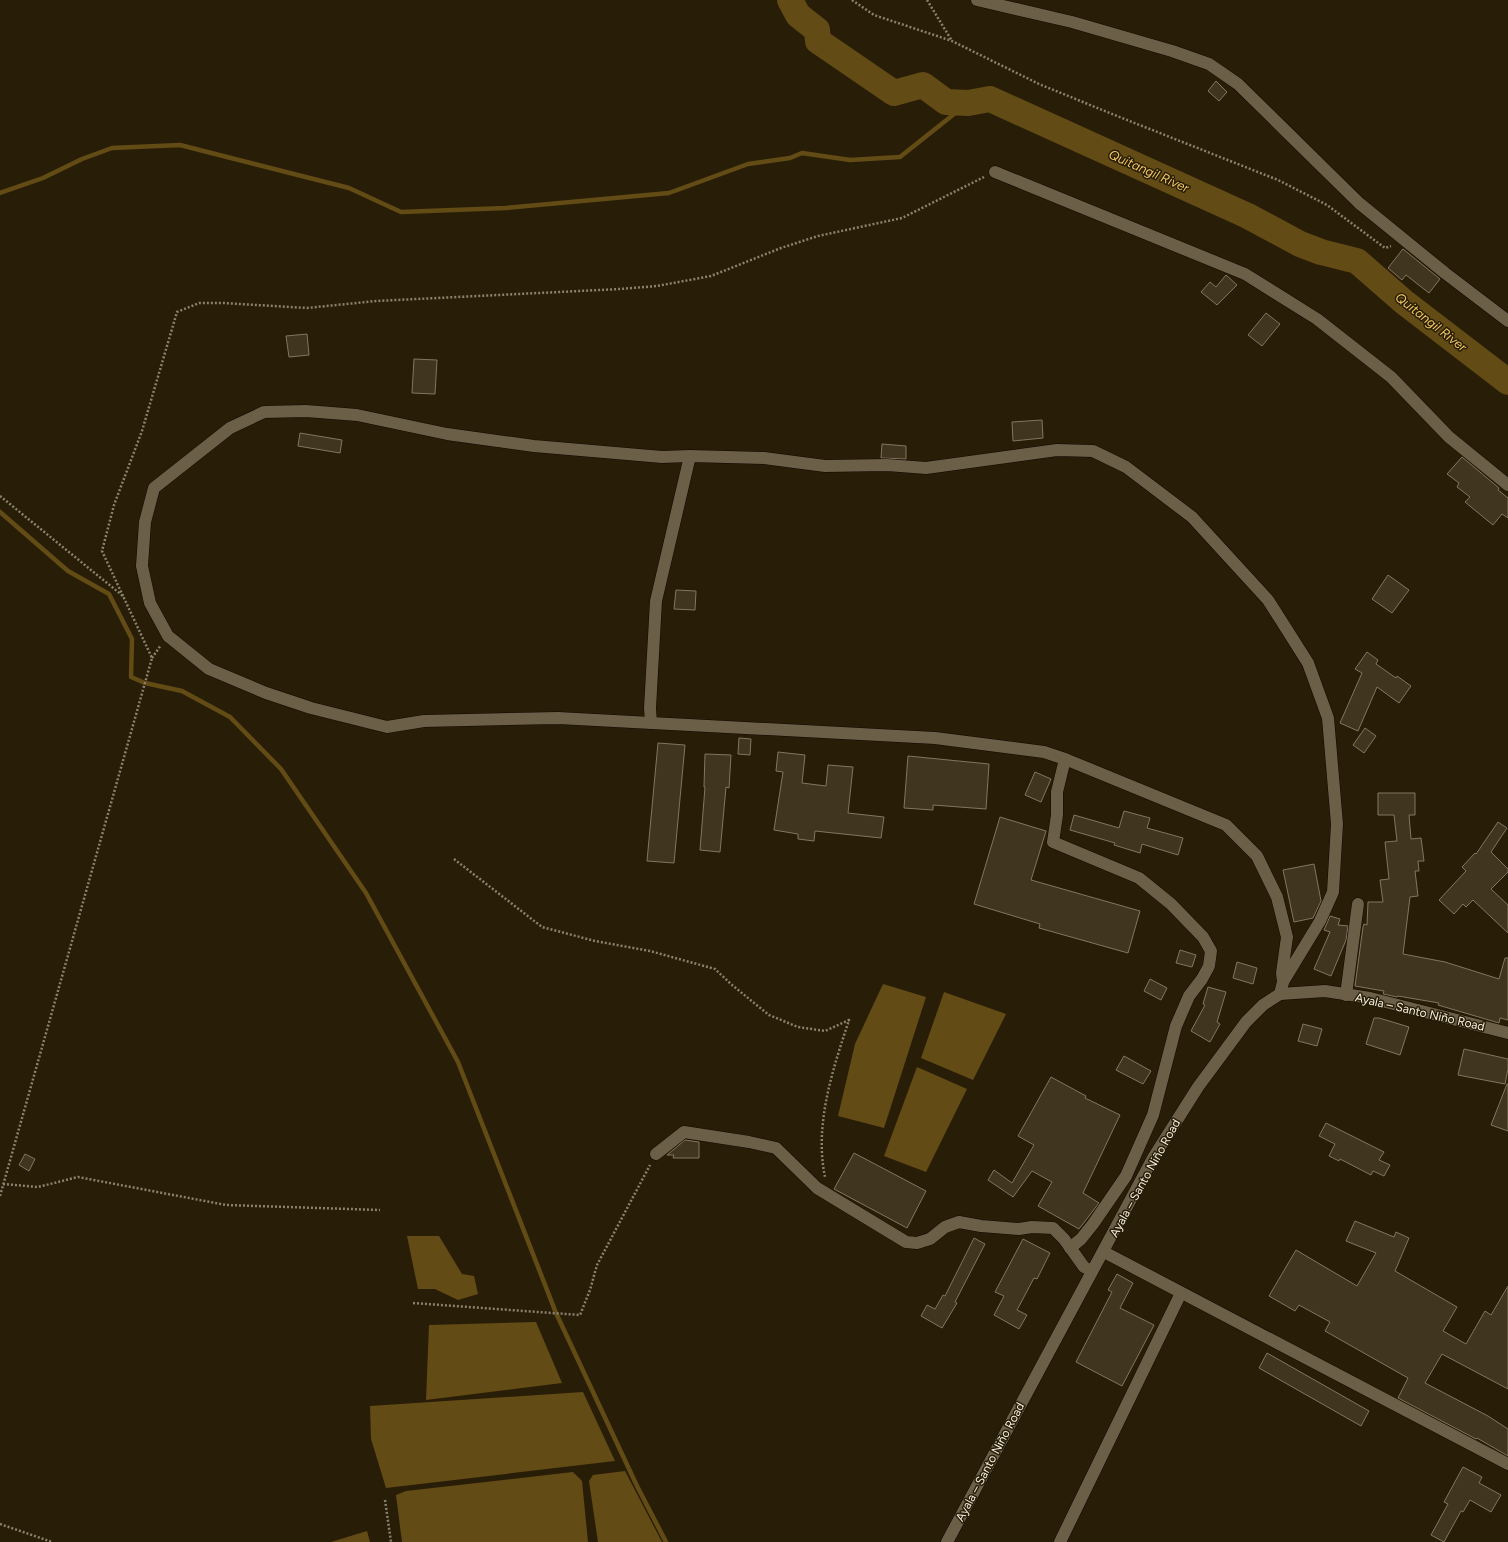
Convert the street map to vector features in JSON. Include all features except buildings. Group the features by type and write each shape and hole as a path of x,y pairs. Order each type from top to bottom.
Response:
{"street":[{"path":"977,0 1072,22 1172,51 1209,64 1238,84 1359,203 1445,273 1508,321"},
{"path":"995,172 1245,274 1317,319 1391,377 1448,437 1508,486"},
{"path":"1280,994 1283,982 1320,921 1333,892 1337,824 1328,718 1308,663 1268,600 1192,517 1126,467 1093,451 1057,450 926,468 886,465 825,466 764,458 690,456 662,457 534,446 446,434 357,415 306,411 264,412 230,428 154,488 145,522 142,566 150,602 168,636 209,669 266,693 311,708 387,727 424,721 558,718 936,738 1044,752 1065,759 1226,825 1257,856 1277,897 1287,937 1282,973 1283,982"},
{"path":"651,723 650,708 656,601 690,456"},
{"path":"1065,759 1057,792 1057,815 1053,842 1139,878 1171,904 1203,937 1211,951 1209,966 1202,979 1189,996 1176,1026 1152,1115 1129,1170 1093,1224 1081,1239 1070,1248"},
{"path":"1346,995 1358,904"},
{"name":"Ayala – Santo Niño Road","path":"947,1542 1104,1252 1153,1158 1198,1087 1246,1022 1263,1005 1280,994 1325,991 1370,998 1508,1033"},
{"path":"656,1154 684,1132 756,1143 776,1148 817,1188 906,1242 918,1244 930,1239 945,1227 959,1222 981,1226 1019,1229 1032,1227 1053,1228 1064,1239 1084,1267 1092,1272"},
{"path":"1104,1252 1508,1464"},
{"path":"1060,1542 1181,1293"}],"path":[{"path":"852,0 874,15 952,41 1039,84 1278,180 1327,205 1385,248 1406,242"},
{"path":"927,0 952,41"},
{"path":"0,1196 152,658 102,551 114,505 142,431 177,312 199,303 306,308 376,301 657,286 711,276 781,248 818,236 902,218 995,172"},
{"path":"0,496 123,596"},
{"path":"454,859 542,927 595,941 650,951 715,969 732,985 770,1015 798,1027 825,1031 849,1020 834,1066 825,1110 821,1144 823,1166 829,1195"},
{"path":"413,1303 580,1315 590,1290 597,1265 656,1154"},
{"path":"3,1184 38,1187 78,1178 226,1205 380,1210"},
{"path":"385,1500 391,1542"},
{"path":"0,1524 52,1542"}],"shaded area":[{"path":"883,984 926,997 884,1128 838,1116 855,1044"},
{"path":"944,992 1006,1014 973,1080 921,1058"},
{"path":"917,1067 967,1089 926,1172 884,1156"},
{"path":"407,1236 439,1236 462,1274 474,1276 478,1294 458,1300 435,1289 418,1289"},
{"path":"536,1322 562,1383 426,1400 429,1325"},
{"path":"583,1392 615,1461 386,1488 371,1439 370,1406"},
{"path":"625,1471 662,1542 598,1542 589,1481 593,1475"},
{"path":"573,1472 582,1481 588,1542 402,1542 396,1495 406,1491"},
{"path":"367,1531 370,1542 331,1542"}],"waterway":[{"name":"Quitangil River","path":"790,0 798,15 817,30 818,41 894,93 923,85 946,102 968,103 990,99 1248,216 1300,244 1321,252 1357,261 1404,302 1508,382"},
{"path":"0,193 43,178 82,159 112,148 180,145 349,188 401,212 506,208 669,193 748,164 790,158 802,153 850,160 900,157 968,103"},
{"path":"0,512 68,571 109,594 132,639 131,677 145,683 182,691 230,717 281,769 366,893 458,1062 556,1313 637,1486 666,1542"}]}
